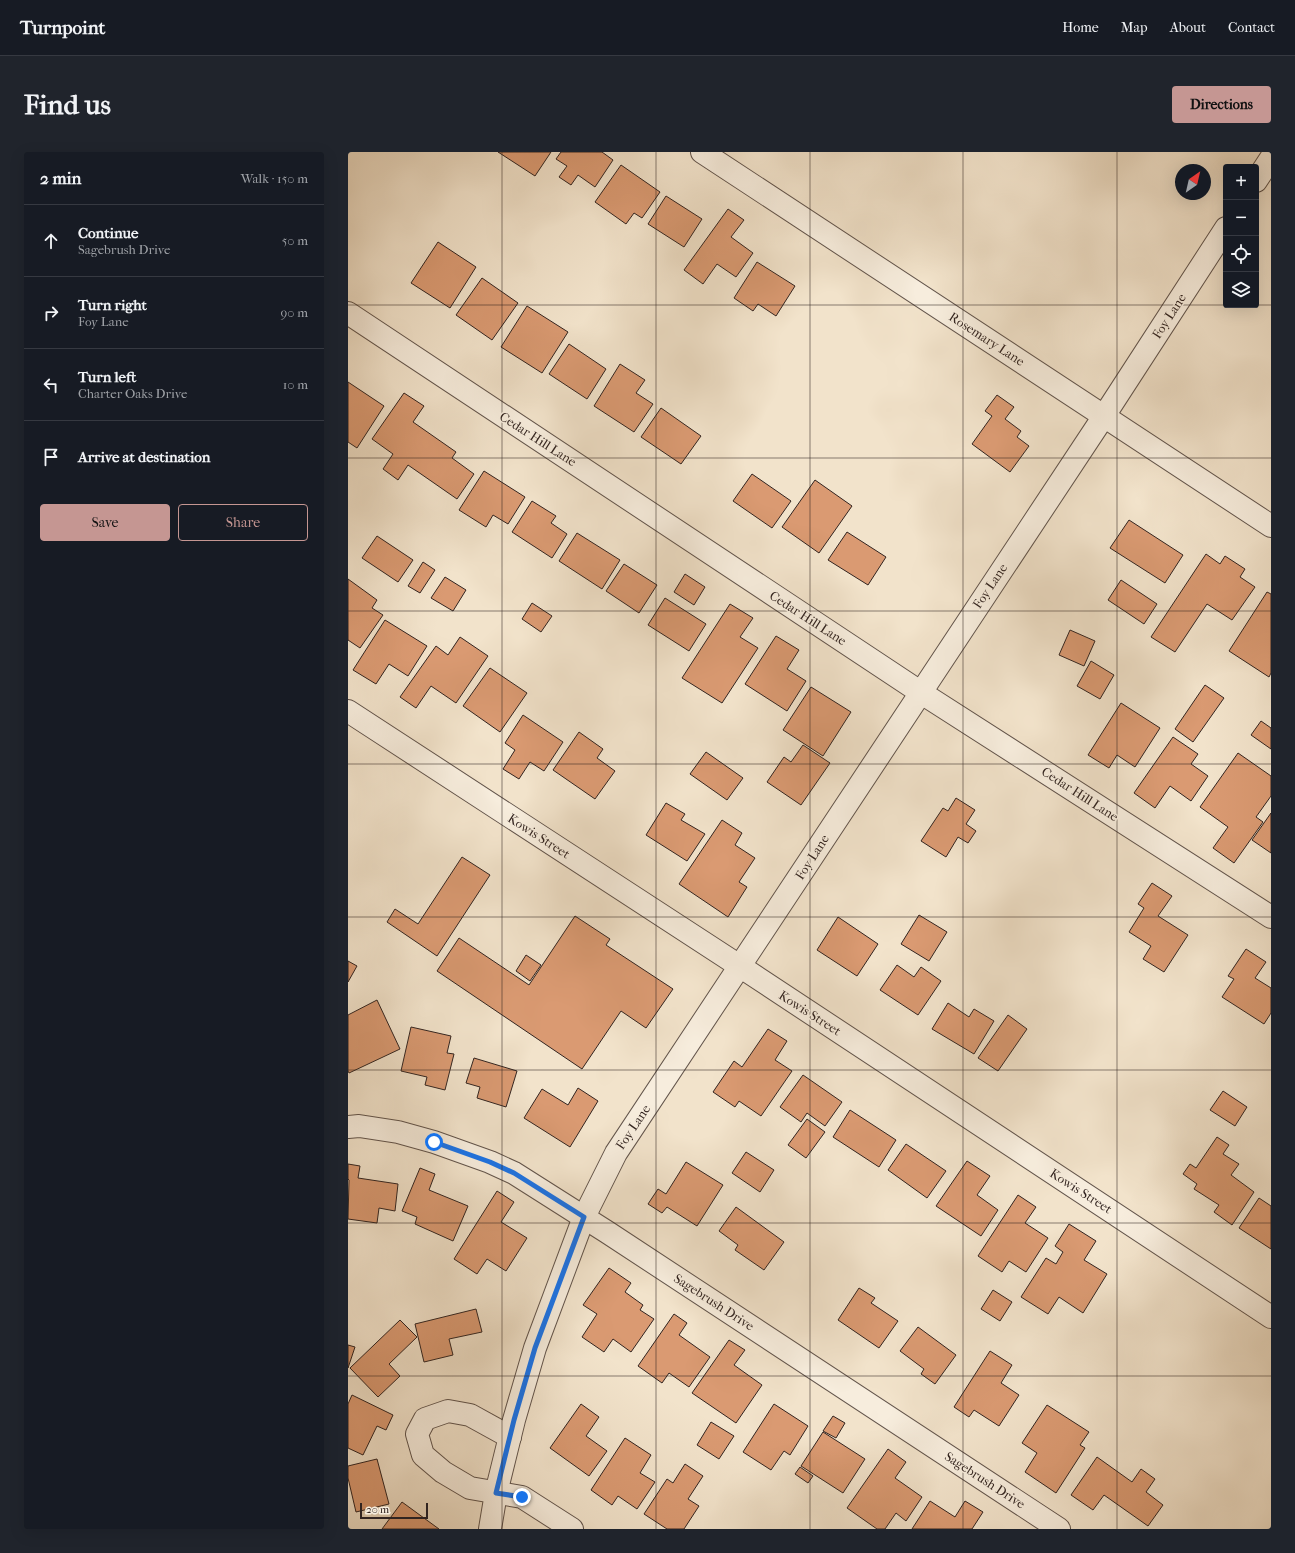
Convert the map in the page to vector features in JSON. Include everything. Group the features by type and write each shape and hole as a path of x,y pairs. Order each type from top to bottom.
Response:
{"street":[{"name":"Rosemary Lane","path":"702,152 1271,526"},
{"path":"1259,177 1271,158"},
{"name":"Foy Lane","path":"490,1529 496,1493 535,1348 584,1217 616,1153 741,967 920,692 1104,416 1223,233"},
{"name":"Cedar Hill Lane","path":"348,313 920,692 1271,917"},
{"name":"Kowis Street","path":"348,711 741,967 1271,1317"},
{"name":"Sagebrush Drive","path":"348,1127 359,1126 398,1132 434,1142 490,1162 514,1173 584,1217 1058,1529"},
{"path":"510,1437 470,1415 448,1411 425,1419 417,1434 423,1455 443,1472 470,1488 522,1497 572,1529"}],"building":[{"path":"498,152 551,152 535,176"},
{"path":"561,152 602,152 613,160 595,187 578,175 571,185 559,177 567,166 556,159"},
{"path":"621,165 660,192 642,218 634,213 626,224 595,202"},
{"path":"666,196 702,219 684,247 648,224"},
{"path":"728,209 744,220 731,237 753,253 736,277 717,264 703,284 684,270"},
{"path":"438,242 476,267 450,308 411,283"},
{"path":"757,262 795,286 776,316 758,304 753,311 734,298"},
{"path":"482,278 518,303 492,340 456,315"},
{"path":"527,306 568,332 542,373 501,347"},
{"path":"569,344 606,369 587,399 549,374"},
{"path":"620,364 645,380 636,393 653,404 634,432 594,406"},
{"path":"348,382 384,406 357,448 348,442"},
{"path":"404,393 424,406 413,422 456,452 452,458 474,474 457,499 408,465 398,480 383,469 393,454 372,439"},
{"path":"997,395 1014,407 1005,419 1021,431 1017,437 1029,446 1010,472 972,444 992,416 985,411"},
{"path":"661,408 701,436 681,464 641,437"},
{"path":"484,471 525,497 508,524 493,515 486,527 459,510"},
{"path":"752,474 791,501 772,528 733,501"},
{"path":"815,480 852,506 819,553 782,527"},
{"path":"532,501 556,516 551,523 567,534 552,558 512,532"},
{"path":"1129,520 1183,555 1165,583 1110,548"},
{"path":"847,532 886,557 868,585 828,560"},
{"path":"577,533 620,560 602,589 559,561"},
{"path":"377,536 413,560 398,582 362,558"},
{"path":"1206,554 1220,564 1225,556 1245,569 1240,577 1255,587 1232,620 1207,604 1175,652 1151,637"},
{"path":"423,562 435,570 420,593 408,586"},
{"path":"624,564 657,585 639,613 606,591"},
{"path":"685,574 705,587 694,605 674,592"},
{"path":"445,577 466,590 453,611 431,598"},
{"path":"348,579 377,600 372,608 383,615 360,648 348,640"},
{"path":"1121,580 1157,604 1144,624 1108,600"},
{"path":"1267,592 1271,594 1271,673 1269,677 1229,651"},
{"path":"665,598 706,624 689,651 648,625"},
{"path":"532,603 552,616 541,632 522,619"},
{"path":"730,604 753,618 740,637 758,648 722,703 682,678"},
{"path":"385,620 427,646 408,676 389,664 376,684 353,670"},
{"path":"1070,630 1095,641 1084,666 1059,655"},
{"path":"776,636 799,650 787,669 806,681 787,711 745,684"},
{"path":"460,637 488,656 456,703 431,686 416,708 400,697 436,646 448,655"},
{"path":"1091,661 1114,675 1100,699 1077,686"},
{"path":"490,668 527,693 500,732 463,706"},
{"path":"1205,685 1224,698 1193,742 1175,729"},
{"path":"811,687 851,712 823,756 783,730"},
{"path":"1121,703 1160,728 1135,767 1117,755 1109,768 1088,755"},
{"path":"523,715 563,742 544,771 530,762 519,779 503,769 515,750 505,743"},
{"path":"1261,721 1271,728 1271,749 1251,735"},
{"path":"579,732 603,749 597,758 615,771 595,799 553,770"},
{"path":"1173,737 1198,754 1191,764 1208,776 1191,801 1170,786 1155,808 1134,793"},
{"path":"803,745 830,763 801,805 767,782 784,757 791,762"},
{"path":"706,752 743,778 727,800 690,774"},
{"path":"1238,753 1271,776 1271,796 1256,817 1263,822 1234,863 1213,848 1228,827 1200,807"},
{"path":"956,798 975,810 966,824 976,831 968,843 958,837 946,857 921,841 943,808 948,811"},
{"path":"666,803 685,814 681,820 705,834 687,861 646,835"},
{"path":"1271,813 1271,853 1252,840"},
{"path":"722,820 742,833 735,845 755,858 739,882 747,887 728,917 679,884"},
{"path":"462,857 490,875 437,956 387,922 395,909 418,924"},
{"path":"1152,883 1172,896 1158,916 1188,935 1164,972 1143,959 1151,946 1129,932 1144,908 1138,904"},
{"path":"919,915 947,932 929,961 901,944"},
{"path":"575,916 610,939 606,945 673,989 646,1028 621,1011 582,1069 437,971 459,938 529,985"},
{"path":"838,917 878,944 857,976 817,950"},
{"path":"1246,949 1266,962 1255,978 1271,988 1271,1013 1264,1024 1222,997 1234,979 1228,976"},
{"path":"526,955 541,965 530,981 516,971"},
{"path":"348,961 357,966 348,982"},
{"path":"897,965 914,977 921,967 941,981 918,1015 880,990"},
{"path":"377,1000 400,1049 349,1073 348,1015"},
{"path":"948,1003 969,1017 974,1009 994,1021 974,1054 932,1029"},
{"path":"1008,1015 1027,1029 998,1071 978,1058"},
{"path":"411,1027 451,1036 447,1053 454,1054 445,1090 425,1085 427,1077 401,1071"},
{"path":"768,1029 787,1041 775,1060 792,1071 761,1116 739,1101 735,1107 713,1092 734,1061 742,1067"},
{"path":"474,1058 517,1071 506,1107 477,1098 480,1087 466,1083"},
{"path":"803,1075 842,1102 825,1126 807,1113 801,1122 780,1107"},
{"path":"578,1088 598,1101 570,1147 524,1118 542,1089 568,1105"},
{"path":"1223,1091 1247,1107 1235,1126 1210,1110"},
{"path":"850,1110 896,1140 879,1167 833,1137"},
{"path":"807,1119 825,1132 806,1158 788,1145"},
{"path":"1217,1137 1229,1145 1223,1154 1239,1164 1231,1175 1254,1192 1232,1225 1214,1212 1219,1205 1194,1189 1197,1184 1183,1174 1190,1164 1196,1168"},
{"path":"906,1144 946,1171 927,1198 888,1170"},
{"path":"746,1152 774,1170 760,1192 732,1173"},
{"path":"967,1161 990,1176 977,1195 998,1210 981,1236 936,1206"},
{"path":"686,1162 723,1185 697,1226 667,1207 662,1213 648,1204 658,1189 666,1194"},
{"path":"348,1164 360,1166 358,1178 398,1184 395,1211 379,1208 377,1223 348,1219"},
{"path":"420,1168 435,1174 429,1190 468,1206 453,1241 415,1224 417,1217 402,1211"},
{"path":"497,1191 514,1202 501,1222 527,1238 506,1271 487,1259 477,1274 454,1259"},
{"path":"1018,1195 1036,1207 1025,1223 1048,1238 1026,1272 1009,1261 1002,1272 978,1256"},
{"path":"1259,1198 1271,1206 1271,1249 1239,1228"},
{"path":"736,1207 784,1242 764,1270 735,1250 738,1245 719,1231"},
{"path":"1069,1224 1096,1241 1084,1260 1107,1274 1083,1313 1059,1297 1048,1314 1021,1297 1046,1258 1056,1264 1063,1252 1055,1246"},
{"path":"609,1268 631,1283 625,1292 643,1305 640,1310 654,1319 631,1352 613,1339 604,1352 582,1337 597,1314 583,1305"},
{"path":"859,1288 875,1298 871,1303 898,1321 879,1348 838,1320"},
{"path":"993,1290 1012,1302 1000,1321 981,1309"},
{"path":"476,1309 482,1332 449,1339 453,1355 424,1362 415,1324"},
{"path":"674,1314 687,1323 679,1335 710,1357 689,1387 669,1373 662,1383 638,1366"},
{"path":"400,1320 417,1337 389,1364 400,1376 378,1397 350,1368"},
{"path":"918,1327 956,1355 935,1384 921,1374 924,1369 900,1351"},
{"path":"729,1340 745,1350 734,1365 762,1385 736,1423 692,1393"},
{"path":"348,1345 355,1347 348,1368"},
{"path":"990,1351 1012,1365 1001,1383 1019,1395 999,1426 974,1410 969,1417 954,1407"},
{"path":"352,1395 393,1415 386,1430 377,1426 363,1455 348,1448 348,1404"},
{"path":"581,1404 599,1417 586,1436 607,1451 589,1476 550,1448"},
{"path":"774,1404 808,1426 790,1455 784,1451 771,1470 743,1452"},
{"path":"1047,1405 1089,1432 1080,1445 1085,1448 1056,1493 1025,1472 1037,1453 1022,1443"},
{"path":"833,1416 845,1423 836,1438 823,1431"},
{"path":"711,1422 734,1436 719,1459 697,1445"},
{"path":"823,1432 865,1459 843,1493 801,1466"},
{"path":"625,1438 651,1455 640,1473 655,1482 637,1509 618,1496 612,1505 591,1490"},
{"path":"888,1449 906,1462 895,1478 922,1497 906,1521 896,1513 885,1529 877,1529 847,1508"},
{"path":"1097,1457 1132,1482 1141,1469 1155,1479 1146,1492 1163,1505 1148,1526 1104,1495 1093,1510 1071,1495"},
{"path":"377,1459 389,1504 356,1512 348,1478 348,1466"},
{"path":"685,1464 703,1476 688,1499 699,1506 684,1529 667,1529 644,1514 667,1479 673,1483"},
{"path":"800,1467 813,1476 808,1483 795,1474"},
{"path":"930,1501 955,1517 965,1501 983,1512 972,1529 912,1529"},
{"path":"402,1502 439,1529 382,1529"}],"route":[{"path":"434,1142 490,1162 514,1173 584,1217 535,1348 514,1420 496,1493 522,1497"}]}
